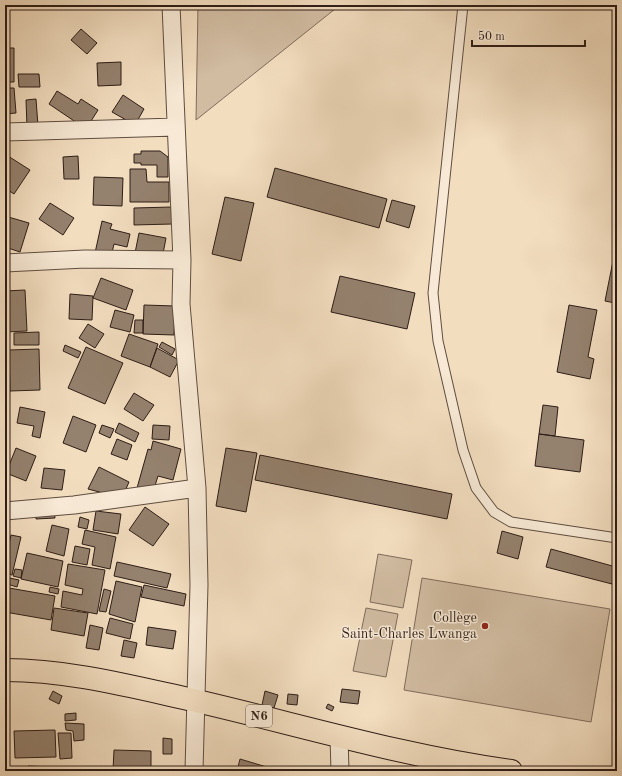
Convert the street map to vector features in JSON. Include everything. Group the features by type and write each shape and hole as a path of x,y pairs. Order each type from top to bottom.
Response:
{"main road":[{"name":"N6","path":"5,670 62,674 119,684 196,700 406,753 511,771"}],"street":[{"path":"171,5 182,260 181,304 185,364 193,433 197,488 199,585 194,771"},
{"path":"5,132 176,127"},
{"path":"5,263 85,259 182,260"},
{"path":"5,511 74,505 197,488"},
{"path":"339,737 340,771"}],"lane":[{"path":"463,5 433,293 438,341 463,450 476,488 494,512 512,522 617,538"}],"shaded area":[{"path":"198,5 340,5 196,120"},
{"path":"378,554 412,560 403,608 370,602"},
{"path":"422,578 610,609 591,722 404,690"},
{"path":"366,608 398,614 386,677 353,671"}],"building":[{"path":"81,29 97,43 87,54 71,40"},
{"path":"5,48 14,48 14,82 5,82"},
{"path":"121,62 121,85 98,86 97,63"},
{"path":"18,74 39,74 40,87 19,87"},
{"path":"5,88 14,88 16,113 5,114"},
{"path":"57,91 78,104 81,99 98,110 86,129 49,104"},
{"path":"123,95 144,109 135,125 112,112"},
{"path":"36,99 38,126 27,127 26,100"},
{"path":"141,151 160,151 168,157 168,177 157,177 157,165 141,165 141,163 134,163 134,154 141,154"},
{"path":"8,156 30,170 14,194 5,188 5,160"},
{"path":"78,156 79,179 64,179 63,157"},
{"path":"275,168 387,199 379,228 267,197"},
{"path":"130,169 146,169 147,182 169,182 169,202 130,202"},
{"path":"94,177 123,178 122,206 93,205"},
{"path":"225,197 254,203 241,261 212,254"},
{"path":"392,200 415,206 409,228 386,221"},
{"path":"50,203 74,218 63,235 39,219"},
{"path":"172,207 172,224 134,225 134,208"},
{"path":"5,216 29,223 20,252 5,247"},
{"path":"102,221 112,224 110,229 130,234 127,247 114,244 111,257 95,253"},
{"path":"139,233 166,238 162,259 135,253"},
{"path":"614,256 617,257 617,292 615,303 605,301"},
{"path":"340,276 415,293 407,329 331,312"},
{"path":"101,278 133,290 126,310 93,298"},
{"path":"25,290 27,331 5,332 5,291"},
{"path":"70,294 93,296 92,320 69,319"},
{"path":"144,305 175,306 174,335 143,334"},
{"path":"569,305 597,310 588,357 594,359 590,379 557,372"},
{"path":"115,310 134,315 130,332 110,327"},
{"path":"135,320 143,320 143,333 134,333"},
{"path":"88,324 104,334 95,348 79,338"},
{"path":"39,332 39,345 14,345 14,333"},
{"path":"129,334 158,344 150,367 121,356"},
{"path":"162,342 175,349 172,355 159,347"},
{"path":"65,345 81,352 78,358 63,351"},
{"path":"86,347 123,363 105,404 68,388"},
{"path":"157,348 179,360 170,377 150,367"},
{"path":"39,349 40,390 10,391 9,350"},
{"path":"134,393 154,405 143,421 124,409"},
{"path":"543,405 558,407 555,436 539,434"},
{"path":"20,407 45,412 40,438 32,436 34,426 17,423"},
{"path":"73,416 96,425 86,452 63,443"},
{"path":"5,419 9,419 7,443 5,442"},
{"path":"119,423 139,433 135,442 115,432"},
{"path":"102,425 114,429 110,438 99,433"},
{"path":"153,425 170,426 169,440 152,439"},
{"path":"539,434 584,440 580,472 535,466"},
{"path":"117,439 132,445 127,460 111,454"},
{"path":"153,441 181,449 173,480 158,476 153,492 137,488 148,449 151,450"},
{"path":"16,448 36,456 26,481 6,473"},
{"path":"226,448 257,453 246,512 216,506"},
{"path":"260,455 452,494 447,519 255,480"},
{"path":"99,467 129,482 122,498 88,489"},
{"path":"44,468 65,470 62,490 41,488"},
{"path":"54,507 55,518 36,519 36,508"},
{"path":"145,507 169,524 153,546 129,530"},
{"path":"96,511 121,514 118,534 93,530"},
{"path":"80,517 89,520 87,529 78,527"},
{"path":"52,525 69,529 64,556 46,551"},
{"path":"85,530 116,537 110,569 92,565 95,547 82,544"},
{"path":"502,531 523,537 518,559 497,553"},
{"path":"11,535 21,537 12,575 5,573 5,560"},
{"path":"75,546 90,549 87,565 72,562"},
{"path":"551,549 616,567 612,584 546,567"},
{"path":"27,553 63,561 58,587 21,579"},
{"path":"117,562 171,574 167,588 114,576"},
{"path":"68,564 105,570 97,614 61,607 63,591 82,595 83,589 65,585"},
{"path":"15,569 22,570 21,578 13,576"},
{"path":"5,577 19,580 17,587 7,584 5,595"},
{"path":"116,581 142,587 135,622 109,614"},
{"path":"144,585 186,594 184,606 141,597"},
{"path":"50,587 59,589 58,594 49,592"},
{"path":"9,588 55,596 51,620 5,612"},
{"path":"104,589 111,591 106,612 99,611"},
{"path":"54,608 88,613 84,636 51,630"},
{"path":"110,618 133,624 130,639 106,633"},
{"path":"90,625 103,628 99,650 86,648"},
{"path":"148,627 176,631 173,649 146,645"},
{"path":"124,640 137,643 134,658 121,656"},
{"path":"342,689 360,691 358,704 340,702"},
{"path":"53,691 62,696 59,704 49,699"},
{"path":"265,691 278,695 274,708 262,705"},
{"path":"288,694 298,695 297,705 287,704"},
{"path":"328,704 334,707 332,711 326,708"},
{"path":"76,713 76,720 65,721 65,714"},
{"path":"65,723 84,724 84,740 74,741 73,731 66,730"},
{"path":"55,730 56,757 15,758 14,731"},
{"path":"58,733 71,733 72,758 60,759"},
{"path":"163,738 172,739 172,754 163,754"},
{"path":"114,750 151,751 151,771 113,770"},
{"path":"240,759 280,771 237,771"},
{"path":"28,766 54,767 54,771 28,771"},
{"path":"57,767 87,767 87,771 57,771"}],"place":[{"name":"Collège Saint-Charles Lwanga","path":"485,626"}]}
